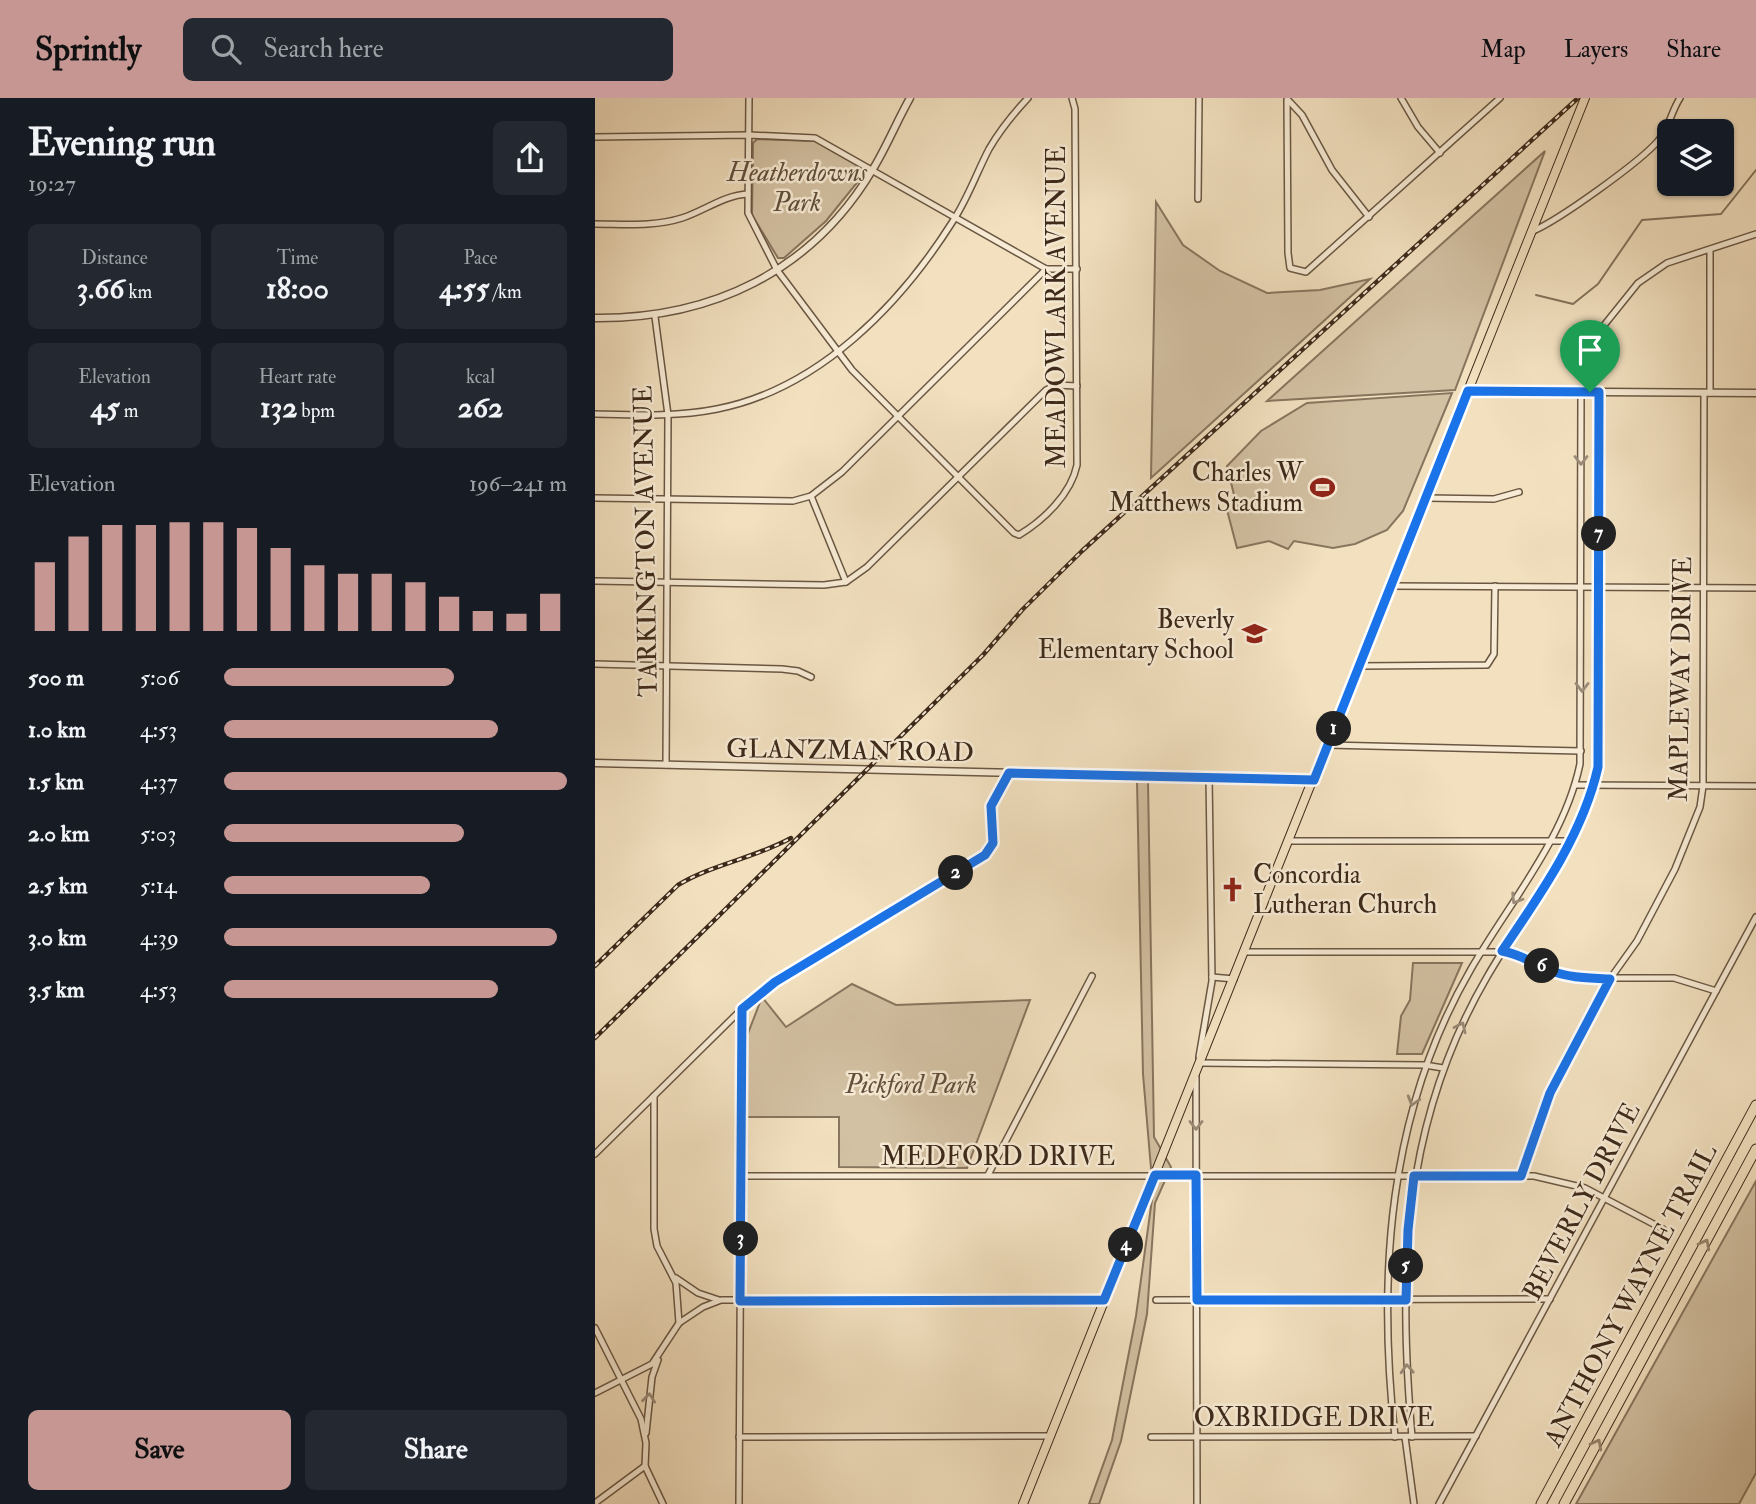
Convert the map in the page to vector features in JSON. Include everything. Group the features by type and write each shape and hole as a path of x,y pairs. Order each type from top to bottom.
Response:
{"highway":[{"name":"ANTHONY WAYNE TRAIL","path":"1542,1504 1756,1105"},
{"name":"ANTHONY WAYNE TRAIL","path":"1564,1504 1756,1149"}],"main road":[{"path":"1023,1504 1585,98"}],"street":[{"path":"749,98 750,220 777,270 837,352 958,477"},
{"path":"595,318 655,317 728,296 777,270 824,232 873,169 910,98"},
{"path":"595,414 668,415 719,409 771,391 807,373 837,352 894,299 932,252 956,216 990,148 1028,98"},
{"name":"MEADOWLARK AVENUE","path":"958,477 1019,535 1031,528 1074,481 1077,465 1077,269 1076,109 1072,98"},
{"path":"1198,199 1199,98"},
{"path":"1401,98 1418,127 1440,153"},
{"path":"1286,99 1288,253 1290,268 1306,272 1500,98"},
{"path":"1531,232 1555,219 1657,142 1670,123 1680,98"},
{"path":"1286,99 1302,115 1332,170 1369,217"},
{"path":"595,137 749,135 815,138 1046,269 1077,269"},
{"path":"595,224 662,223 703,211 735,195 748,194"},
{"path":"1395,1437 1388,1300 1389,1248 1396,1175 1412,1104 1425,1065 1456,997 1549,841 1575,785 1581,751 1585,392 1591,345 1622,301 1654,271 1681,258 1710,251 1756,234"},
{"name":"MAPLEWAY DRIVE","path":"1521,1176 1550,1093 1610,979 1637,941 1675,869 1699,807 1703,786 1703,587 1710,251"},
{"path":"595,498 774,502 811,495 842,472 1046,269"},
{"name":"TARKINGTON AVENUE","path":"655,317 668,415 667,765"},
{"path":"595,581 832,586 846,582 867,567 1046,390 1056,385 1077,386"},
{"path":"1468,391 1756,393"},
{"path":"1412,1437 1406,1300 1408,1230 1414,1176 1429,1109 1443,1068 1472,1005 1502,951 1531,910 1569,841 1594,785 1599,748 1599,392"},
{"path":"1426,498 1494,499 1519,492"},
{"path":"811,495 846,582"},
{"path":"1391,586 1756,588"},
{"path":"1360,666 1487,665 1494,654 1495,586"},
{"path":"595,664 782,669 811,677"},
{"path":"1328,746 1581,751"},
{"name":"GLANZMAN ROAD","path":"595,763 1314,780"},
{"path":"595,1154 742,1009 775,982 985,855 993,843 991,806 1009,773"},
{"path":"1197,1504 1196,1074 1213,976 1209,777"},
{"path":"1575,785 1756,786"},
{"path":"1289,841 1569,841"},
{"name":"BEVERLY DRIVE","path":"1439,1504 1756,916"},
{"path":"1245,952 1502,951 1518,955 1551,971 1586,978 1674,978 1716,990"},
{"path":"988,1175 1092,976"},
{"path":"1213,976 1234,979"},
{"path":"739,1504 742,1009"},
{"path":"1201,1063 1425,1065 1443,1068"},
{"path":"654,1096 654,1228 657,1246 678,1293 679,1323"},
{"name":"MEDFORD DRIVE","path":"741,1176 1521,1176 1568,1182 1663,1229"},
{"path":"671,1273 698,1293 721,1300 1104,1300"},
{"path":"1156,1300 1550,1299"},
{"path":"595,1393 652,1364 679,1323 703,1307 721,1300"},
{"path":"595,1328 641,1419 646,1443"},
{"path":"660,1355 650,1387 645,1465 663,1504"},
{"path":"739,1437 1050,1436"},
{"name":"OXBRIDGE DRIVE","path":"1151,1437 1476,1436"},
{"path":"1405,1437 1414,1504"},
{"path":"595,1503 645,1465"}],"green space":[{"name":"Heatherdowns Park","path":"757,139 815,141 862,168 864,174 826,221 784,258 778,258 752,215 753,143"},
{"path":"1545,151 1455,390 1267,401"},
{"path":"1156,202 1183,245 1220,271 1267,293 1320,290 1370,279 1151,478"},
{"name":"Charles W Matthews Stadium","path":"1452,393 1403,511 1387,530 1355,544 1333,548 1294,541 1288,549 1269,541 1237,548 1227,510 1237,507 1227,466 1261,431 1307,403"},
{"path":"1137,781 1148,781 1154,1137 1171,1167 1155,1203 1147,1314 1121,1441 1099,1504 1089,1504 1112,1440 1136,1316 1153,1192 1143,1074"},
{"path":"1413,963 1462,963 1422,1054 1397,1054 1401,1016 1410,1000"},
{"name":"Pickford Park","path":"852,984 896,1005 1030,1000 967,1168 839,1167 839,1117 746,1117 747,1036 762,997 786,1027"},
{"path":"1756,1181 1756,1473 1739,1504 1576,1504"}],"waterway":[{"path":"1536,295 1573,304 1598,284 1642,220 1721,214 1756,170"}],"railway":[{"path":"595,1038 983,655 1023,609 1082,551 1578,98"},
{"path":"595,966 678,885 791,838"}],"place":[{"name":"Charles W Matthews Stadium","path":"1323,487"},
{"name":"Beverly Elementary School","path":"1254,634"},
{"name":"Concordia Lutheran Church","path":"1233,889"}],"route":[{"path":"1468,391 1590,392 1599,392 1598,767 1586,806 1563,853 1531,910 1502,951 1518,955 1551,971 1586,978 1610,979 1550,1093 1521,1176 1414,1176 1406,1249 1406,1300 1197,1300 1196,1175 1155,1175 1104,1300 740,1301 742,1009 755,995 991,850 991,806 1009,773 1314,780 1468,391"}]}
